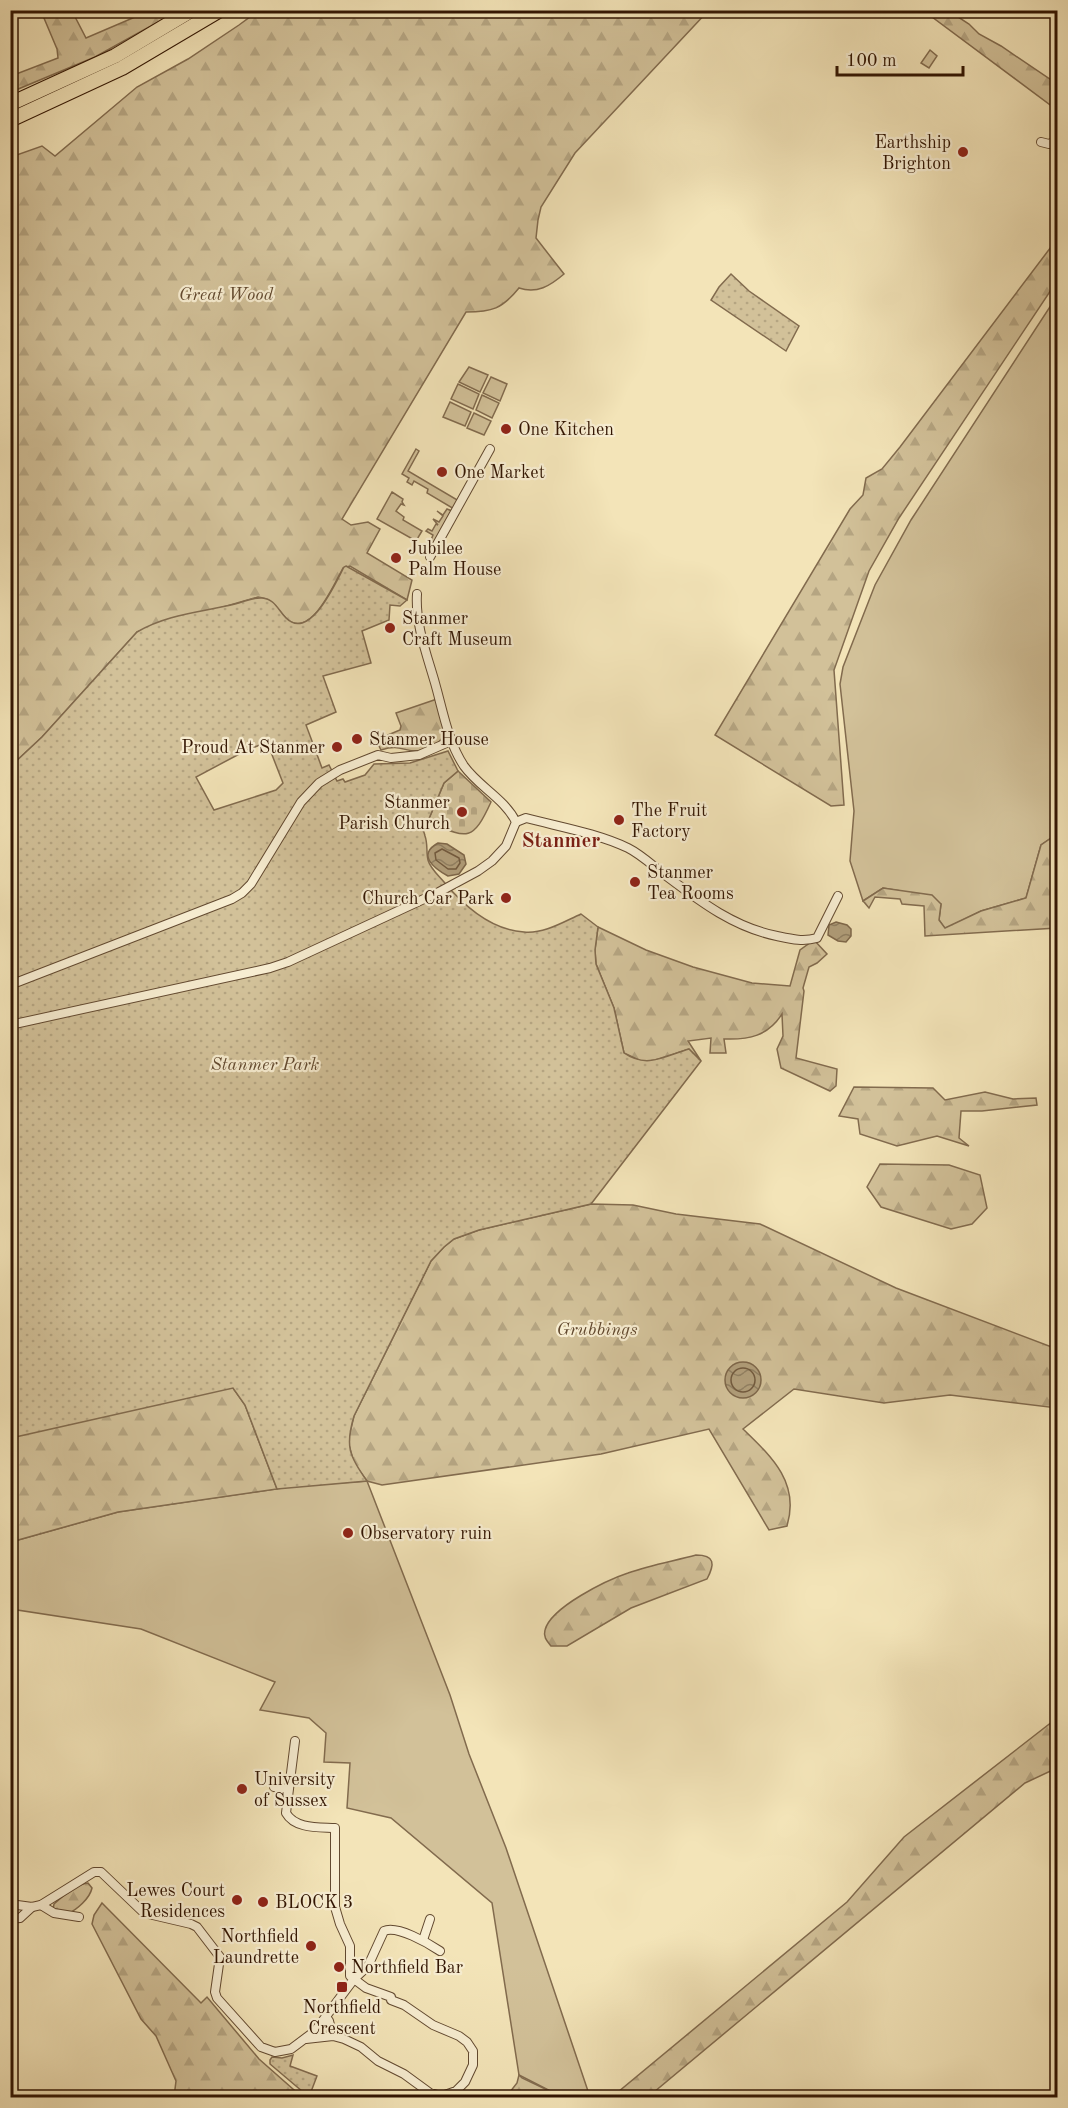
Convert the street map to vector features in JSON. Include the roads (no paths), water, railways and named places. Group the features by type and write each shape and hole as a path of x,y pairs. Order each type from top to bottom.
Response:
{"highway":[{"path":"10,104 115,56 192,10"},
{"path":"10,120 122,68 220,10"}],"street":[{"path":"1041,142 1049,144 1058,140"},
{"path":"430,557 490,449"},
{"path":"417,594 422,634 451,741 473,778 509,808 516,822"},
{"path":"10,985 232,899 251,884 302,802 319,783 340,770 378,755 391,758 419,755 451,741"},
{"path":"10,1025 288,962 439,892 478,871 492,861 506,846 516,822 526,818 606,840 629,849 711,909 738,923 769,934 807,941 817,938 838,896"},
{"path":"295,1741 286,1810 291,1820 297,1824 335,1828 335,1907 350,1946 350,1976 366,1988 391,1997 391,2000 408,2008 433,2025 463,2039 471,2048 474,2056 465,2082 450,2094 436,2095 404,2074 378,2061 355,2043 333,2036 306,2039"},
{"path":"274,1787 288,1789"},
{"path":"10,1904 32,1907 41,1905 94,1872 102,1873 144,1913 197,1927 220,1957 215,1992 217,1998 261,2047 270,2051 287,2051 306,2039 326,2017 354,1979 362,1973 372,1959 384,1931 395,1929 423,1940 440,1951"},
{"path":"41,1905 54,1913 79,1917"},
{"path":"10,1919 20,1918 32,1907"},
{"path":"423,1940 430,1919"},
{"path":"326,2017 333,2036"}],"water":[{"path":"438,843 447,844 464,855 466,864 459,874 448,876 433,866 428,852"},
{"path":"836,922 847,925 851,929 851,936 846,942 838,941 828,935 829,925"},
{"path":"743,1362 756,1367 761,1380 756,1393 743,1398 730,1393 725,1380 730,1367"}],"place":[{"name":"Earthship Brighton","path":"963,152"},
{"name":"One Kitchen","path":"506,429"},
{"name":"One Market","path":"442,472"},
{"name":"Jubilee Palm House","path":"396,558"},
{"name":"Stanmer Craft Museum","path":"390,628"},
{"name":"Stanmer House","path":"357,739"},
{"name":"Proud At Stanmer","path":"337,747"},
{"name":"Stanmer Parish Church","path":"462,812"},
{"name":"The Fruit Factory","path":"619,820"},
{"name":"Stanmer Tea Rooms","path":"635,882"},
{"name":"Church Car Park","path":"506,898"},
{"name":"Observatory ruin","path":"348,1533"},
{"name":"University of Sussex","path":"242,1789"},
{"name":"Lewes Court Residences","path":"237,1900"},
{"name":"BLOCK 3","path":"263,1902"},
{"name":"Northfield Laundrette","path":"311,1946"},
{"name":"Northfield Bar","path":"339,1967"},
{"name":"Northfield Crescent","path":"342,1987"}],"district":[{"name":"Stanmer","path":"561,840"}],"park label":[{"name":"Great Wood","path":"226,294"},
{"name":"Stanmer Park","path":"265,1064"},
{"name":"Grubbings","path":"597,1329"}]}
